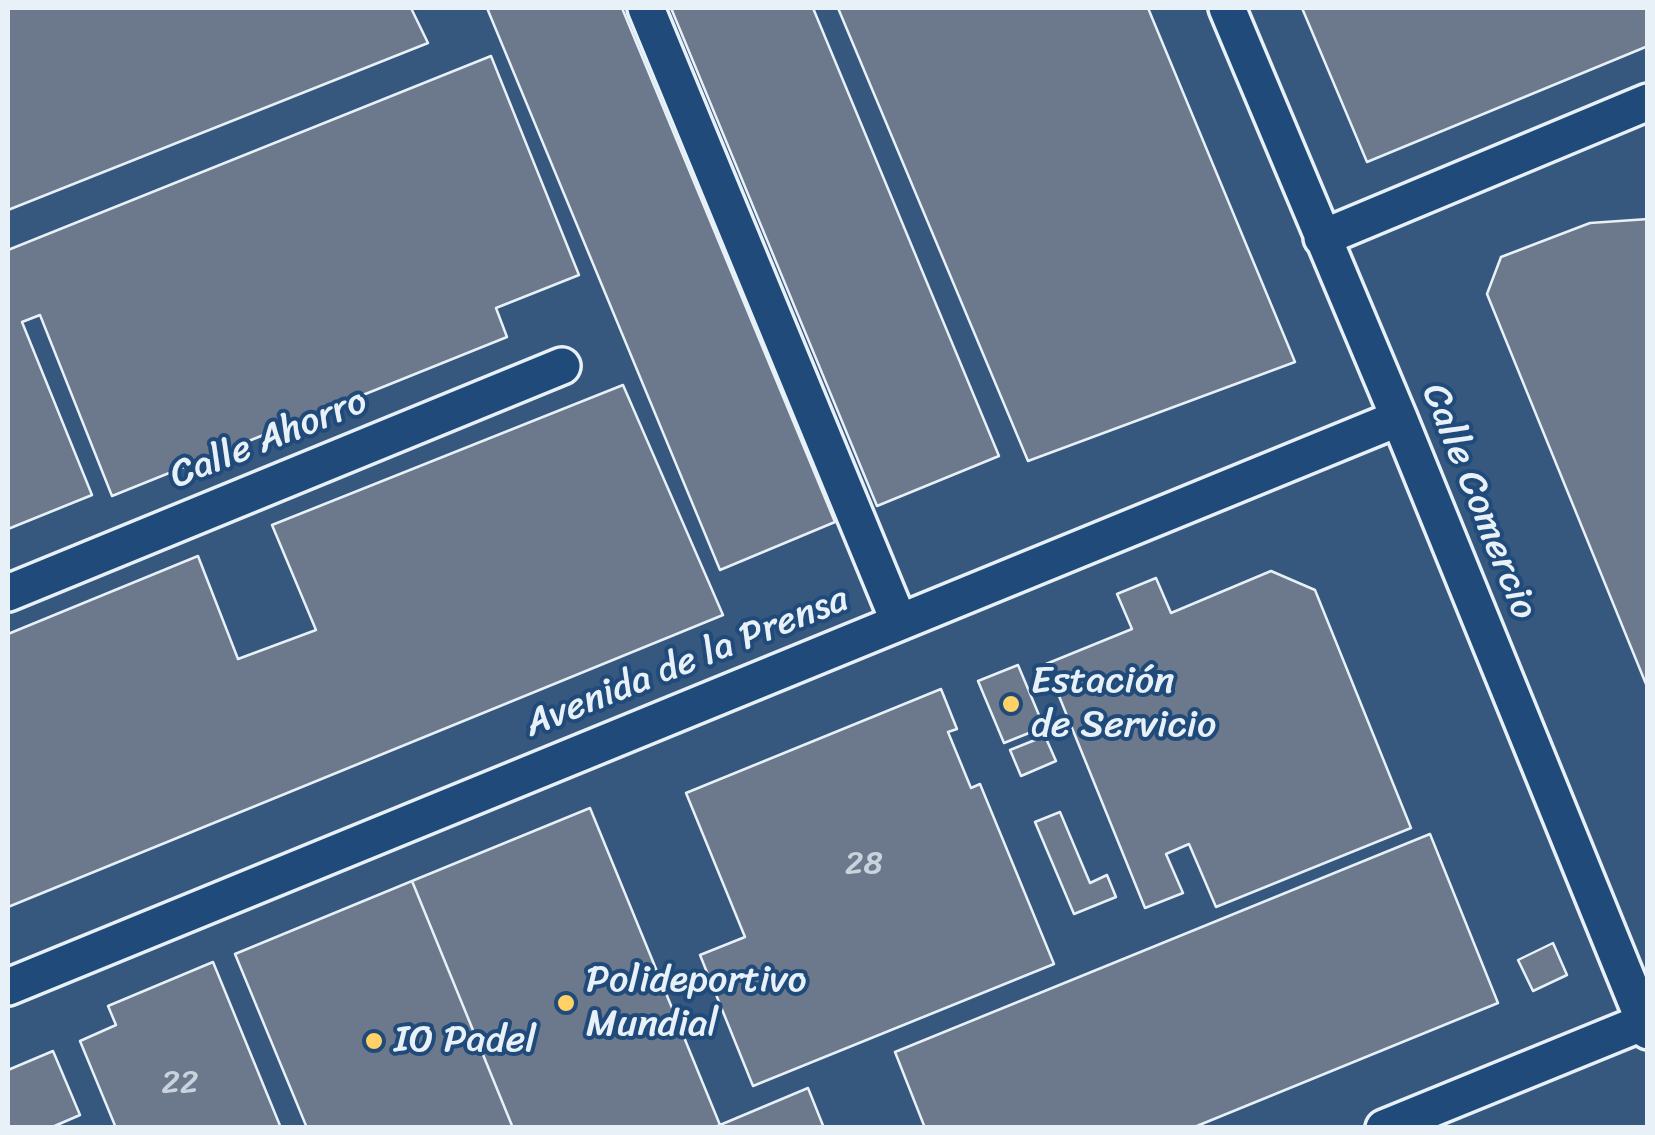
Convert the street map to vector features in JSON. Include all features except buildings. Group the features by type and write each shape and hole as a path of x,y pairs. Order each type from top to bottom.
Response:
{"street":[{"path":"646,8 899,622"},
{"name":"Calle Comercio","path":"1227,8 1399,418 1646,1026"},
{"path":"1322,238 1648,102"},
{"name":"Calle Ahorro","path":"8,592 562,366"},
{"name":"Avenida de la Prensa","path":"8,988 1399,418"},
{"path":"1384,1128 1646,1026"}],"shaded area":[{"path":"8,8 1647,8 1647,1127 8,1127"}],"place":[{"name":"Estación de Servicio","path":"1011,704"},
{"name":"Polideportivo Mundial","path":"566,1003"},
{"name":"IO Padel","path":"374,1041"}]}
